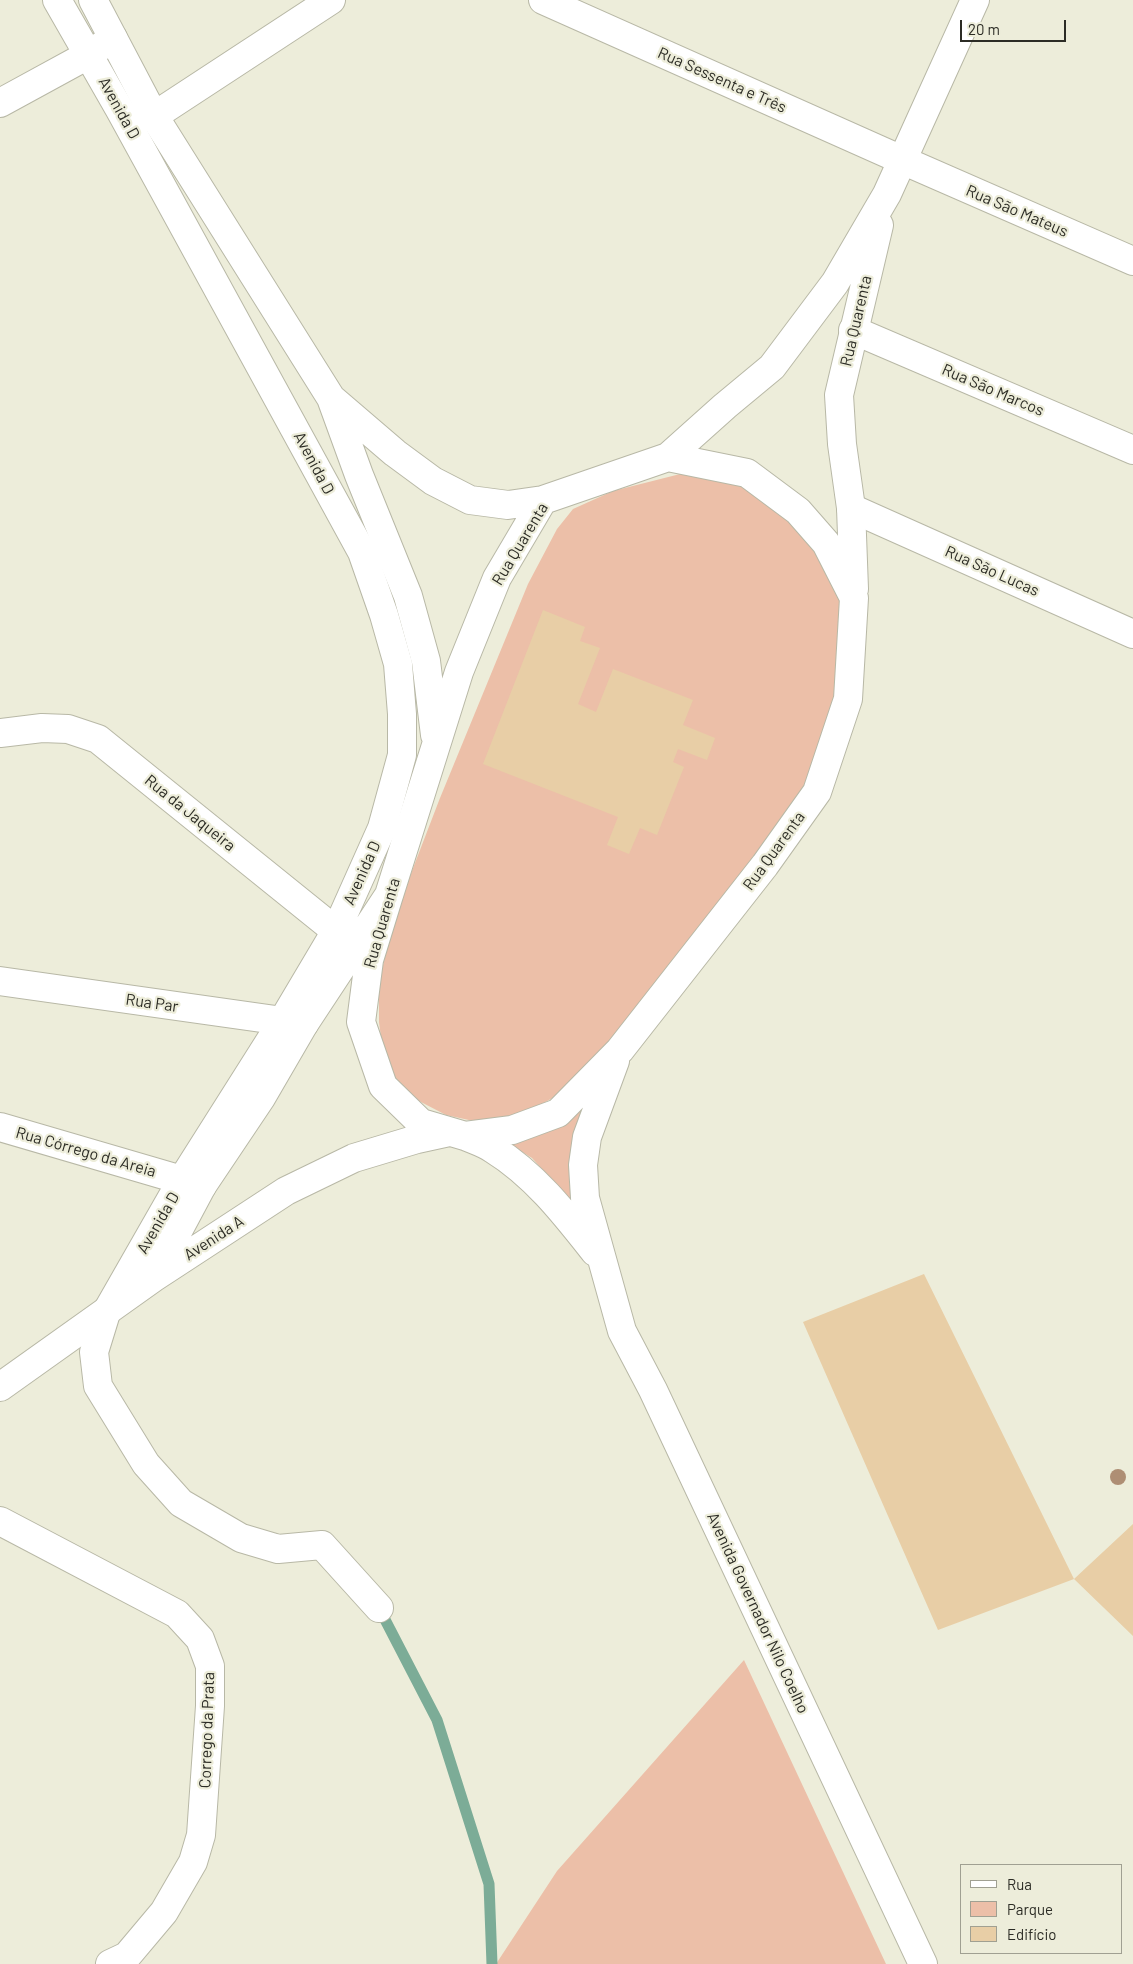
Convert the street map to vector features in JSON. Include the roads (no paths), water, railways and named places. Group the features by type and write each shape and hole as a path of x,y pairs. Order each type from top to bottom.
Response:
{"street":[{"name":"Avenida D","path":"56,0 362,552 398,664 402,714 402,755 382,828 261,1098 192,1183 106,1313 94,1352 98,1386 146,1464 181,1503 241,1538 278,1549 322,1545 379,1608"},
{"name":"Avenida D","path":"93,0 154,116 331,398 362,484 408,596 426,662 436,744"},
{"path":"154,116 331,0"},
{"name":"Rua Sessenta e Três","path":"543,0 902,160"},
{"name":"Rua Quarenta","path":"887,194 839,395 842,444 851,508 854,598 848,699 817,792 765,865 620,1050 558,1113 512,1130 457,1134 421,1123 383,1086 361,1022 369,960 459,672 497,578 544,500 668,457 772,367 835,284 887,194 975,0"},
{"path":"0,103 88,55 113,38"},
{"name":"Rua São Mateus","path":"902,160 1133,261"},
{"name":"Rua São Marcos","path":"853,330 1133,450"},
{"name":"Avenida D","path":"331,398 395,453 432,481 470,500 508,505 544,500"},
{"path":"668,457 747,473 798,510 826,543 854,598"},
{"name":"Rua São Lucas","path":"851,508 1133,634"},
{"name":"Rua da Jaqueira","path":"0,733 42,728 68,729 98,739 336,931"},
{"name":"Avenida D","path":"293,1023 365,931 389,895"},
{"path":"336,931 365,931"},
{"name":"Rua Par","path":"0,981 293,1023"},
{"name":"Avenida Governador Nilo Coelho","path":"620,1050 598,1103 587,1137 583,1165 585,1198 600,1259 622,1331 653,1390 922,1964"},
{"name":"Rua Córrego da Areia","path":"0,1127 192,1183"},
{"path":"457,1134 492,1148 527,1174 556,1204 600,1259"},
{"name":"Avenida A","path":"0,1387 153,1278 286,1191 354,1158 417,1139 457,1134"},
{"name":"Avenida D","path":"153,1278 192,1183"},
{"name":"Corrego da Prata","path":"0,1521 177,1614 200,1639 210,1666 210,1706 202,1835 192,1862 164,1912 127,1956 110,1964"}],"waterway":[{"path":"379,1608 437,1720 489,1884 492,1964"}]}
